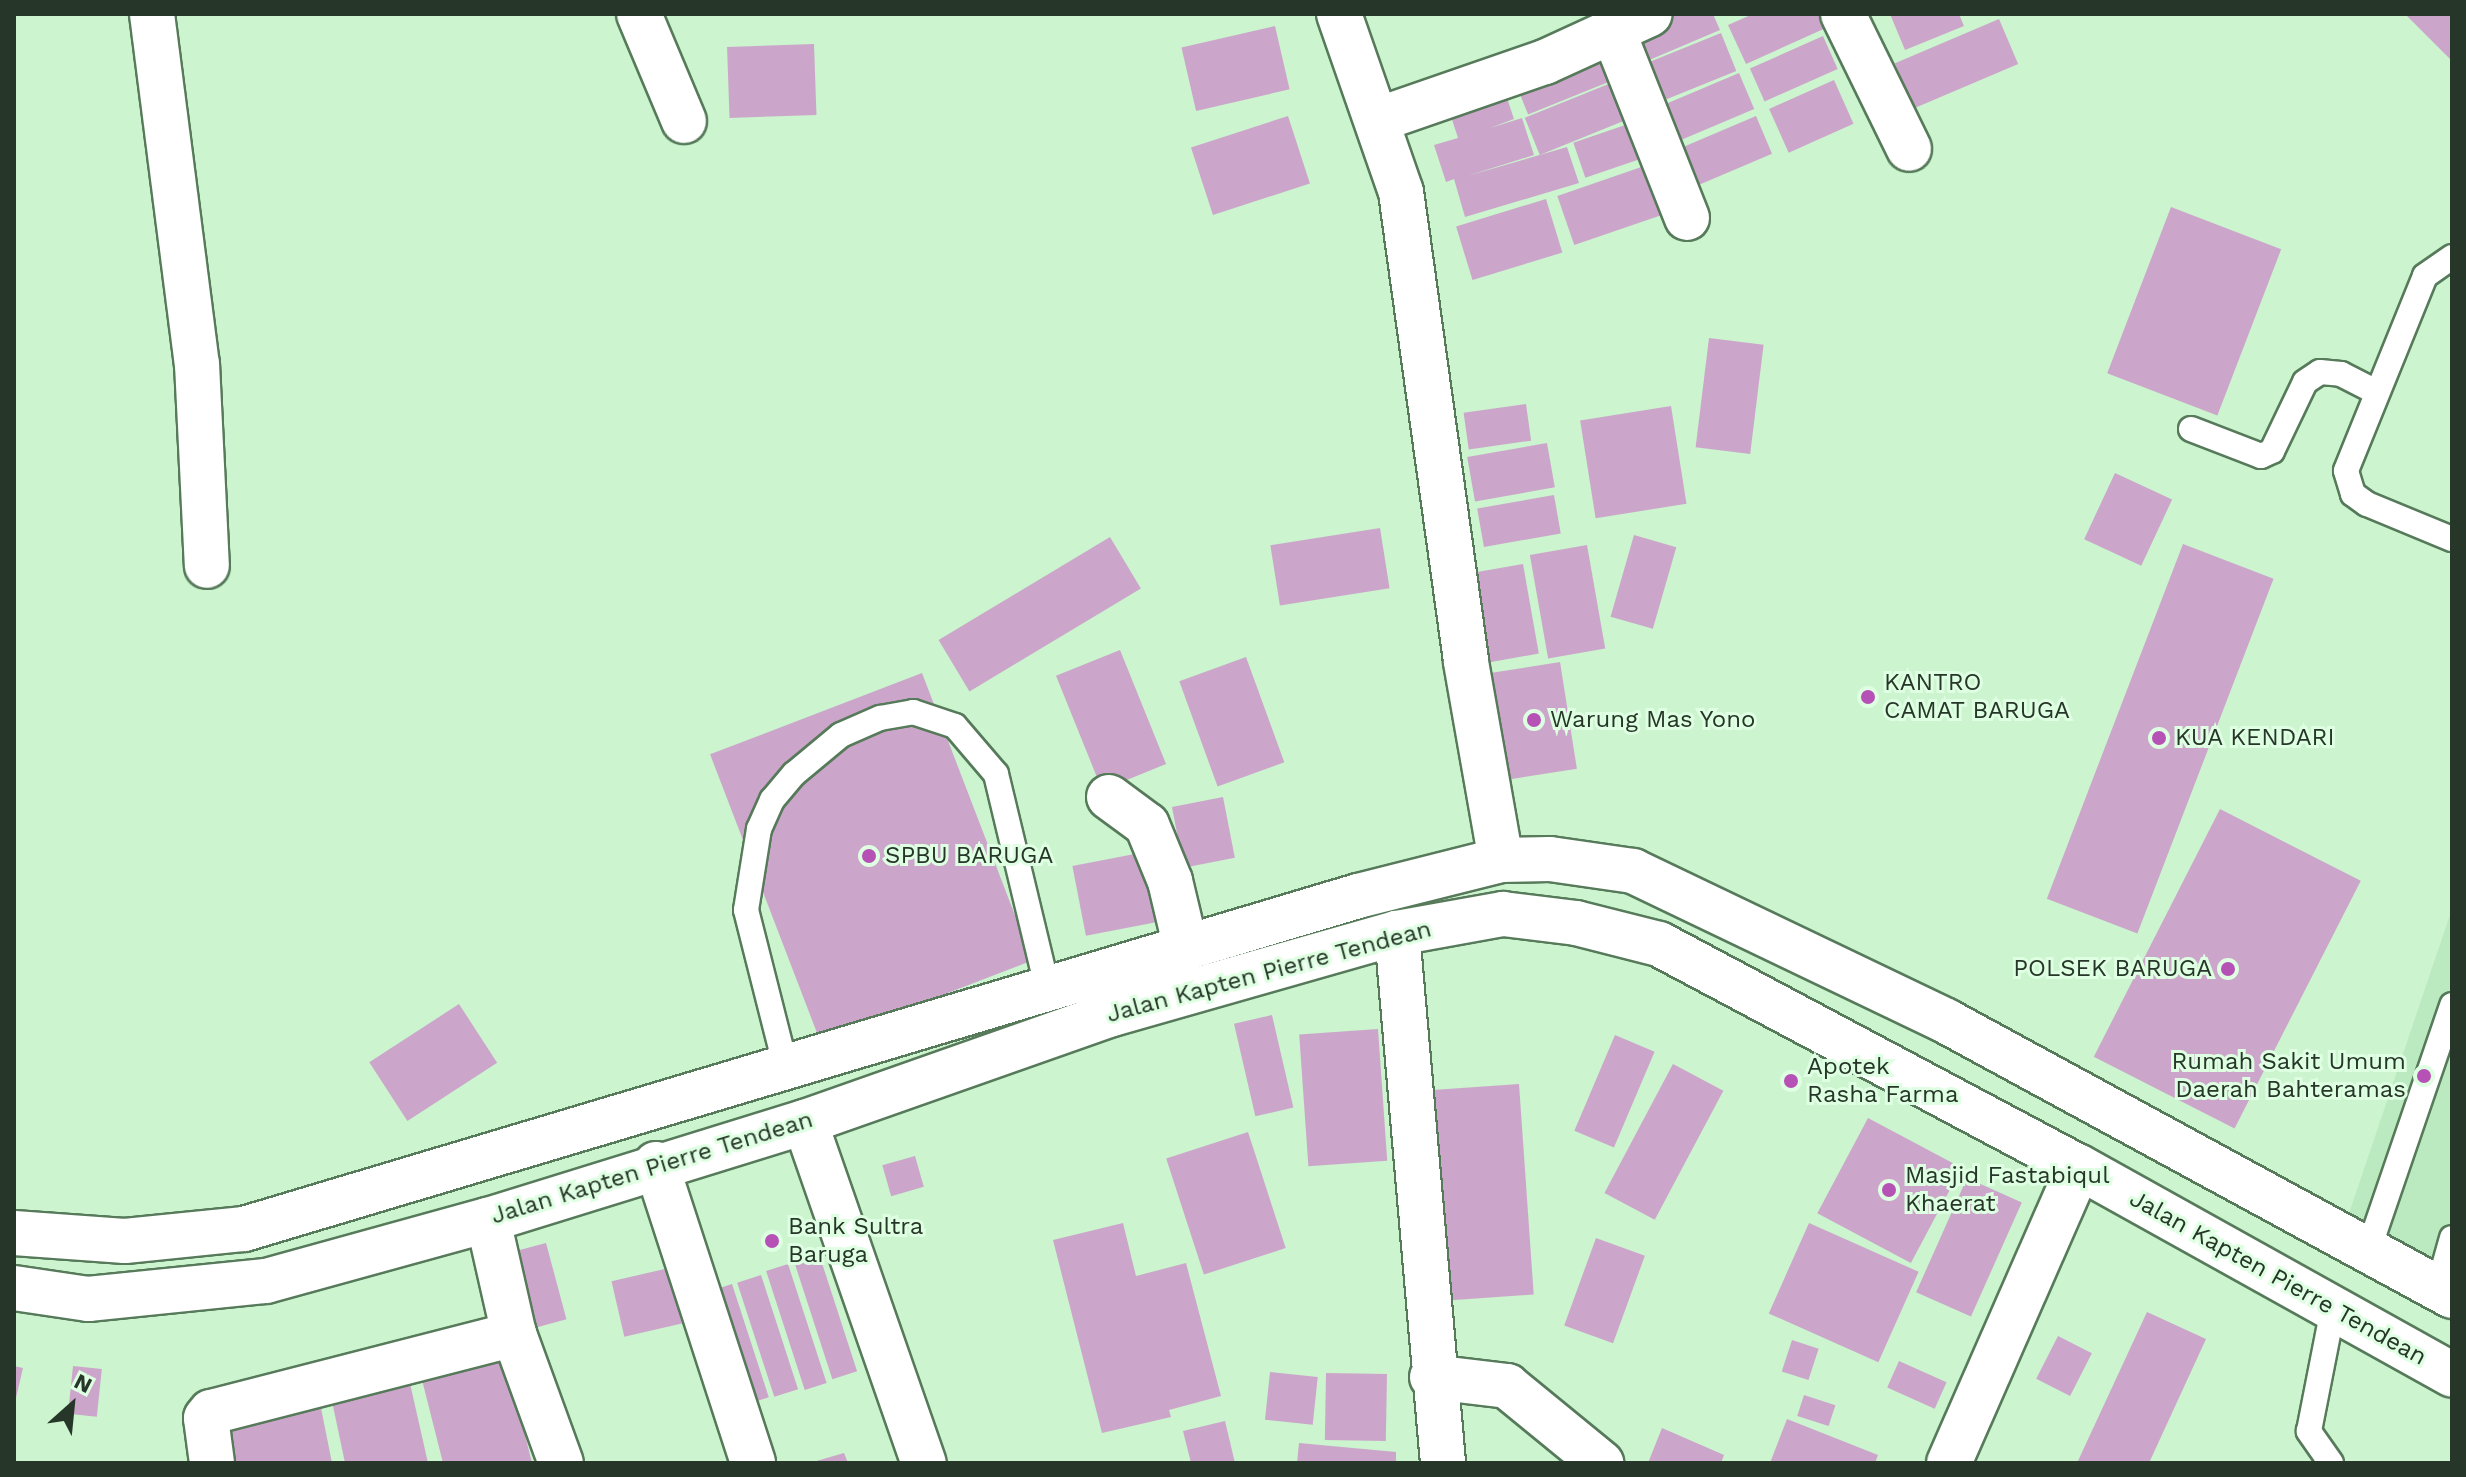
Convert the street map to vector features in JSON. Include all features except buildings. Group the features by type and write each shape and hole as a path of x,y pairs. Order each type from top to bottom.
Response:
{"main road":[{"path":"152,14 197,364 207,566"},
{"path":"639,14 684,121"},
{"path":"1339,14 1380,119 1401,192 1466,662 1501,860"},
{"path":"1843,14 1909,149"},
{"path":"1380,119 1545,62 1632,23 1687,218"},
{"path":"1109,797 1147,825 1170,881 1186,948"},
{"name":"Jalan Kapten Pierre Tendean","path":"14,1233 125,1241 244,1229 786,1068 1047,986 1501,860 1550,859 1633,871 1946,1021 2416,1276"},
{"name":"Jalan Kapten Pierre Tendean","path":"14,1288 88,1299 266,1281 488,1220 656,1164 805,1122 904,1083 1112,1014 1397,933 1503,914 1576,923 1659,944 2079,1167 2452,1375"},
{"path":"1397,933 1432,1377 1443,1463"},
{"path":"886,1036 904,1083"},
{"path":"805,1122 924,1463"},
{"path":"656,1164 753,1463"},
{"path":"1949,1463 2079,1167"},
{"path":"488,1220 514,1334 561,1463"},
{"path":"2379,1335 2416,1276"},
{"path":"212,1463 206,1418 211,1412 514,1334"},
{"path":"1432,1377 1507,1386 1601,1463"}],"lane":[{"path":"2452,257 2425,276 2346,471 2353,494 2452,539"},
{"path":"2191,429 2261,456 2272,451 2313,376 2330,370 2376,392"},
{"path":"786,1068 746,910 759,829 772,800 794,774 841,735 880,718 913,712 955,726 996,774 1047,986"},
{"path":"2416,1276 2452,1005"},
{"path":"2416,1276 2452,1238"},
{"path":"2331,1463 2309,1431 2333,1309"}],"shaded area":[{"name":"Rumah Sakit Umum Daerah Bahteramas","path":"2452,909 2452,1309 2339,1243"}],"place":[{"name":"KANTRO CAMAT BARUGA","path":"1868,697"},
{"name":"Warung Mas Yono","path":"1534,720"},
{"name":"KUA KENDARI","path":"2159,738"},
{"name":"SPBU BARUGA","path":"869,856"},
{"name":"POLSEK BARUGA","path":"2228,969"},
{"name":"Rumah Sakit Umum Daerah Bahteramas","path":"2424,1076"},
{"name":"Apotek Rasha Farma","path":"1791,1081"},
{"name":"Masjid Fastabiqul Khaerat","path":"1889,1190"},
{"name":"Bank Sultra Baruga","path":"772,1241"}]}
